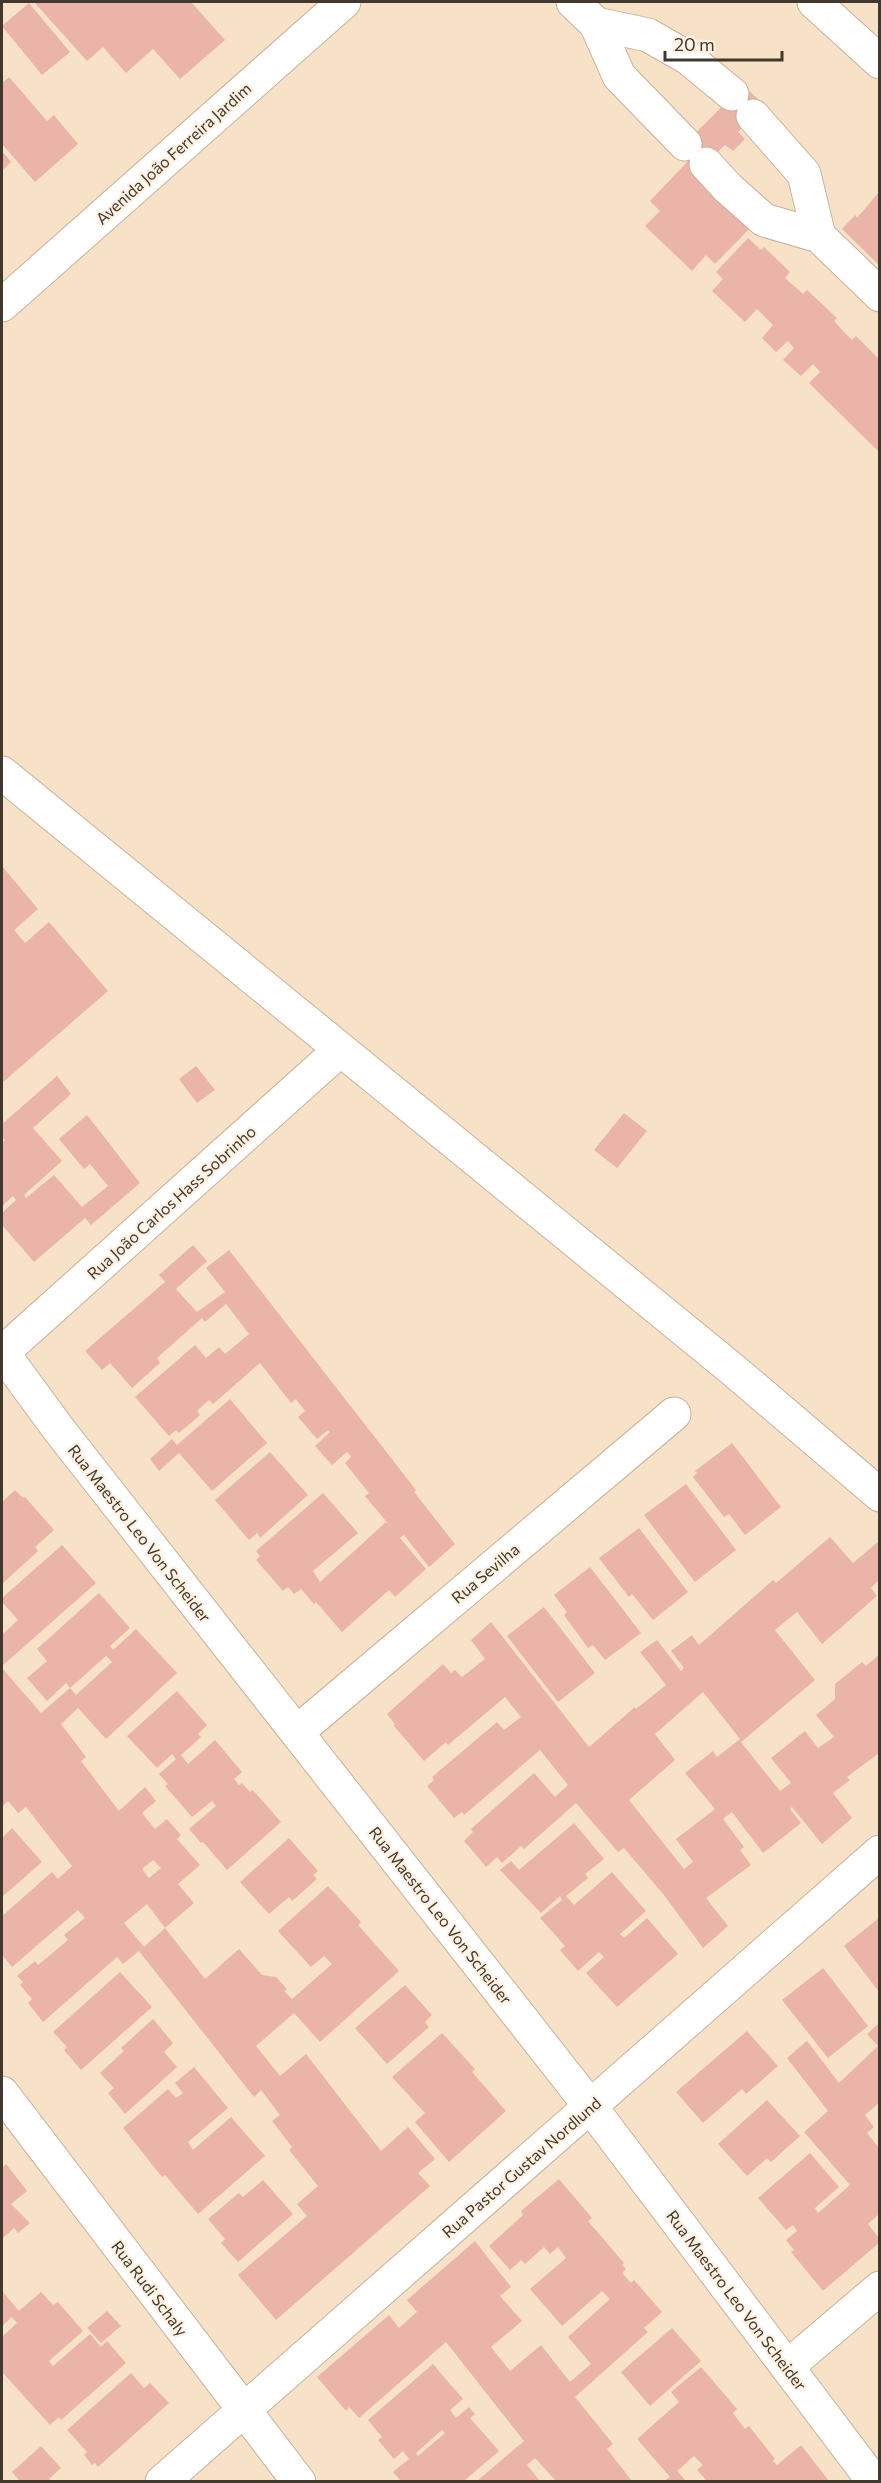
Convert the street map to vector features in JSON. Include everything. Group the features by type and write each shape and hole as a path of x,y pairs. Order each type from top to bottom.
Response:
{"street":[{"name":"Avenida João Ferreira Jardim","path":"2,306 344,2"},
{"path":"814,2 879,62"},
{"path":"584,13 648,35 688,57 743,105 804,174 819,236"},
{"path":"584,13 619,76 728,188 764,220 819,236 879,295"},
{"path":"2,773 732,1369 879,1495"},
{"name":"Rua João Carlos Hass Sobrinho","path":"2,1353 340,1050"},
{"name":"Rua Maestro Leo Von Scheider","path":"2,1353 67,1440 591,2106 874,2481"},
{"name":"Rua Sevilha","path":"297,1732 674,1414"},
{"name":"Rua Pastor Gustav Nordlund","path":"162,2481 879,1852"},
{"name":"Rua Rudi Schaly","path":"2,2093 299,2481"},
{"path":"788,2366 879,2288"}],"building":[{"path":"34,2 191,2 225,40 180,79 153,49 126,73 103,47 87,61"},
{"path":"29,3 70,52 42,75 2,26"},
{"path":"9,77 47,121 54,115 78,144 35,182 2,144 2,83"},
{"path":"743,85 764,105 738,132 745,139 733,151 725,145 706,164 757,221 715,264 706,255 692,271 645,226 660,211 650,201 690,159 685,144"},
{"path":"2,151 11,162 2,171"},
{"path":"879,192 879,265 842,229 855,215 857,218"},
{"path":"748,238 761,250 764,247 790,272 785,278 803,294 807,290 837,318 834,321 852,340 856,336 879,359 879,452 809,383 820,372 813,364 801,376 783,360 794,348 788,341 776,352 762,338 773,325 757,309 745,322 712,291 723,279 716,272"},
{"path":"2,866 38,909 14,930 25,943 49,922 108,991 2,1083"},
{"path":"196,1066 215,1090 197,1103 179,1079"},
{"path":"57,1076 71,1094 33,1128 62,1161 24,1195 26,1198 54,1175 82,1207 108,1186 90,1164 84,1169 59,1139 87,1115 140,1183 91,1225 85,1218 34,1262 2,1225 2,1213 16,1200 13,1196 2,1206 2,1143 5,1140 2,1136 2,1124"},
{"path":"624,1113 647,1131 617,1168 594,1150"},
{"path":"193,1245 207,1261 176,1289 197,1312 225,1292 206,1268 229,1250 416,1490 414,1492 455,1544 429,1567 404,1535 400,1538 426,1569 395,1597 389,1590 342,1632 316,1602 314,1604 301,1589 294,1594 288,1587 283,1591 256,1560 260,1556 256,1551 323,1493 358,1533 313,1571 320,1582 386,1522 395,1532 365,1496 369,1493 345,1463 351,1457 347,1452 332,1465 315,1446 330,1432 328,1430 317,1439 298,1417 305,1411 296,1399 291,1403 260,1363 213,1404 209,1400 197,1411 200,1415 179,1433 176,1430 169,1436 135,1397 195,1345 206,1358 219,1347 225,1354 249,1334 226,1304 205,1322 202,1318 157,1358 160,1363 132,1388 110,1363 102,1370 85,1351 165,1282 159,1275"},
{"path":"230,1399 267,1443 212,1491 179,1453 159,1471 150,1459 172,1439 177,1445"},
{"path":"732,1443 781,1507 745,1535 729,1514 724,1517 693,1477 697,1473 695,1471"},
{"path":"270,1452 308,1495 260,1538 257,1533 249,1540 215,1500"},
{"path":"686,1484 736,1550 695,1582 644,1515"},
{"path":"15,1490 23,1498 25,1497 54,1530 35,1547 38,1551 2,1584 2,1502"},
{"path":"639,1528 688,1592 653,1620 632,1594 629,1597 599,1558"},
{"path":"830,1537 853,1563 879,1541 879,1580 871,1588 877,1596 822,1644 797,1612 775,1630 815,1680 741,1742 780,1791 791,1783 771,1758 805,1731 818,1748 834,1737 816,1715 835,1699 835,1684 862,1662 866,1666 879,1655 879,1753 847,1777 850,1780 833,1793 852,1818 822,1844 792,1807 790,1809 801,1823 763,1853 732,1812 723,1819 744,1847 740,1850 751,1865 706,1898 728,1926 703,1948 664,1895 624,1848 618,1852 576,1803 524,1849 521,1846 502,1863 497,1857 486,1867 464,1841 473,1832 471,1829 534,1773 555,1797 568,1785 540,1750 464,1815 462,1812 454,1818 427,1786 434,1780 432,1777 497,1722 504,1730 521,1717 505,1697 448,1745 446,1742 424,1761 393,1725 395,1724 387,1714 443,1664 451,1673 455,1670 462,1677 485,1659 471,1640 491,1622 589,1747 635,1707 636,1709 666,1685 640,1652 657,1640 681,1671 684,1668 671,1651 692,1635 699,1645 773,1580 776,1583","holes":["703,1692 740,1739 717,1757 713,1751 685,1773 715,1809 676,1839 693,1862 684,1869 629,1800 675,1760 655,1734"]},
{"path":"62,1545 96,1583 2,1666 2,1635 18,1620 2,1602 2,1598"},
{"path":"590,1567 641,1633 605,1660 593,1645 588,1648 564,1615 567,1612 554,1595"},
{"path":"99,1593 130,1628 110,1646 113,1650 136,1629 177,1673 106,1739 78,1708 61,1724 86,1757 81,1761 119,1811 145,1787 156,1801 142,1813 155,1829 167,1819 181,1835 177,1839 200,1865 178,1884 194,1903 165,1928 205,1979 239,1949 262,1975 276,1977 287,1989 284,1991 292,1999 332,1964 324,1956 311,1967 278,1931 328,1886 361,1922 358,1925 399,1971 320,2042 294,2013 256,2046 280,2076 306,2054 381,2151 408,2127 435,2159 418,2173 430,2186 276,2320 238,2275 307,2216 297,2204 318,2186 289,2150 292,2147 272,2121 280,2115 261,2090 254,2097 139,1951 123,1964 117,1957 43,2022 28,2003 32,1999 20,1985 23,1982 17,1976 35,1961 38,1965 68,1940 64,1935 85,1918 78,1910 12,1967 2,1955 2,1916 52,1872 58,1879 72,1866 26,1807 18,1813 8,1801 2,1807 2,1668 41,1713 70,1688 66,1683 47,1701 27,1678 47,1661 37,1649","holes":["106,1656 112,1662 76,1695 70,1688","153,1860 161,1868 149,1878 142,1869","147,1904 165,1928 144,1947 124,1923"]},
{"path":"544,1607 595,1673 558,1702 507,1636"},
{"path":"177,1691 207,1725 198,1734 201,1737 181,1755 188,1764 215,1740 242,1772 234,1779 239,1785 242,1783 250,1792 253,1790 281,1822 227,1870 189,1829 216,1806 212,1801 192,1817 165,1786 168,1784 159,1774 176,1759 172,1754 157,1768 127,1736"},
{"path":"574,1823 604,1859 585,1874 588,1878 566,1896 574,1905 612,1872 646,1911 620,1934 624,1938 647,1918 678,1954 617,2007 586,1973 604,1957 599,1952 578,1971 560,1950 565,1946 540,1918 562,1900 560,1896 541,1913 500,1870 511,1861 519,1870"},
{"path":"12,1828 42,1862 2,1897 2,1838"},
{"path":"289,1838 318,1871 313,1875 317,1879 292,1901 289,1897 269,1914 240,1882"},
{"path":"879,1918 879,1992 844,1946"},
{"path":"823,1968 868,2026 828,2058 782,2000"},
{"path":"120,1972 152,2007 81,2070 64,2050 67,2047 53,2032"},
{"path":"405,1985 432,2015 425,2022 429,2027 387,2064 355,2028"},
{"path":"153,2019 173,2043 164,2052 177,2067 125,2114 108,2093 114,2088 100,2073 124,2051 121,2048"},
{"path":"879,2023 879,2103 865,2115 874,2127 867,2133 879,2148 879,2214 868,2224 879,2238 879,2243 823,2291 791,2252 794,2250 786,2240 797,2231 793,2225 786,2230 758,2198 810,2153 839,2187 815,2208 818,2213 850,2185 804,2132 828,2111 787,2058 807,2041 839,2083 878,2046 867,2034"},
{"path":"747,2031 778,2066 746,2094 742,2089 703,2123 676,2092"},
{"path":"442,2033 475,2069 472,2072 506,2111 449,2162 415,2122 425,2113 392,2077"},
{"path":"194,2067 228,2108 188,2142 193,2150 231,2117 265,2156 198,2214 165,2175 162,2177 123,2128 168,2089 176,2098 183,2093 175,2083"},
{"path":"767,2100 800,2136 771,2162 767,2158 747,2176 718,2144"},
{"path":"6,2164 27,2191 11,2204 30,2223 18,2233 14,2228 2,2239 2,2168"},
{"path":"559,2179 592,2218 588,2221 624,2263 622,2265 626,2269 622,2273 631,2283 634,2280 662,2312 644,2328 648,2332 575,2397 613,2444 607,2449 632,2481 556,2481 535,2458 527,2465 540,2481 477,2481 524,2441 446,2342 359,2418 349,2407 346,2411 317,2377 389,2315 399,2328 417,2312 407,2300 475,2241 511,2287 500,2296 522,2321 491,2347 510,2371 541,2345 570,2382 591,2364 568,2337 610,2299 602,2291 562,2326 530,2289 566,2258 558,2247 550,2254 544,2247 525,2264 521,2260 510,2270 489,2246 523,2215 521,2211"},
{"path":"263,2180 293,2214 238,2262 221,2243 225,2239 208,2219 239,2193 243,2197"},
{"path":"2,2291 19,2311 41,2292 53,2305 58,2302 83,2331 49,2361 53,2366 90,2334 101,2347 107,2341 126,2363 61,2420 59,2417 50,2425 2,2372 2,2337 17,2323 12,2317 2,2326"},
{"path":"107,2311 121,2326 101,2343 87,2328"},
{"path":"672,2328 701,2361 650,2406 621,2372"},
{"path":"433,2364 463,2399 450,2410 456,2418 469,2407 475,2414 470,2418 499,2451 464,2481 401,2481 393,2472 409,2459 403,2451 394,2459 378,2440 382,2437 368,2420","holes":["442,2430 445,2433 418,2456 416,2453"]},
{"path":"701,2367 737,2409 733,2413 745,2429 749,2426 775,2459 773,2461 777,2465 801,2445 829,2481 707,2481 697,2470 703,2465 694,2456 677,2471 686,2481 664,2481 670,2477 637,2439 679,2402 671,2392"},
{"path":"131,2373 144,2388 150,2383 169,2403 98,2467 95,2463 92,2465 84,2455 87,2452 67,2430"},
{"path":"41,2446 61,2468 49,2479 52,2481 20,2481 12,2472"}]}
